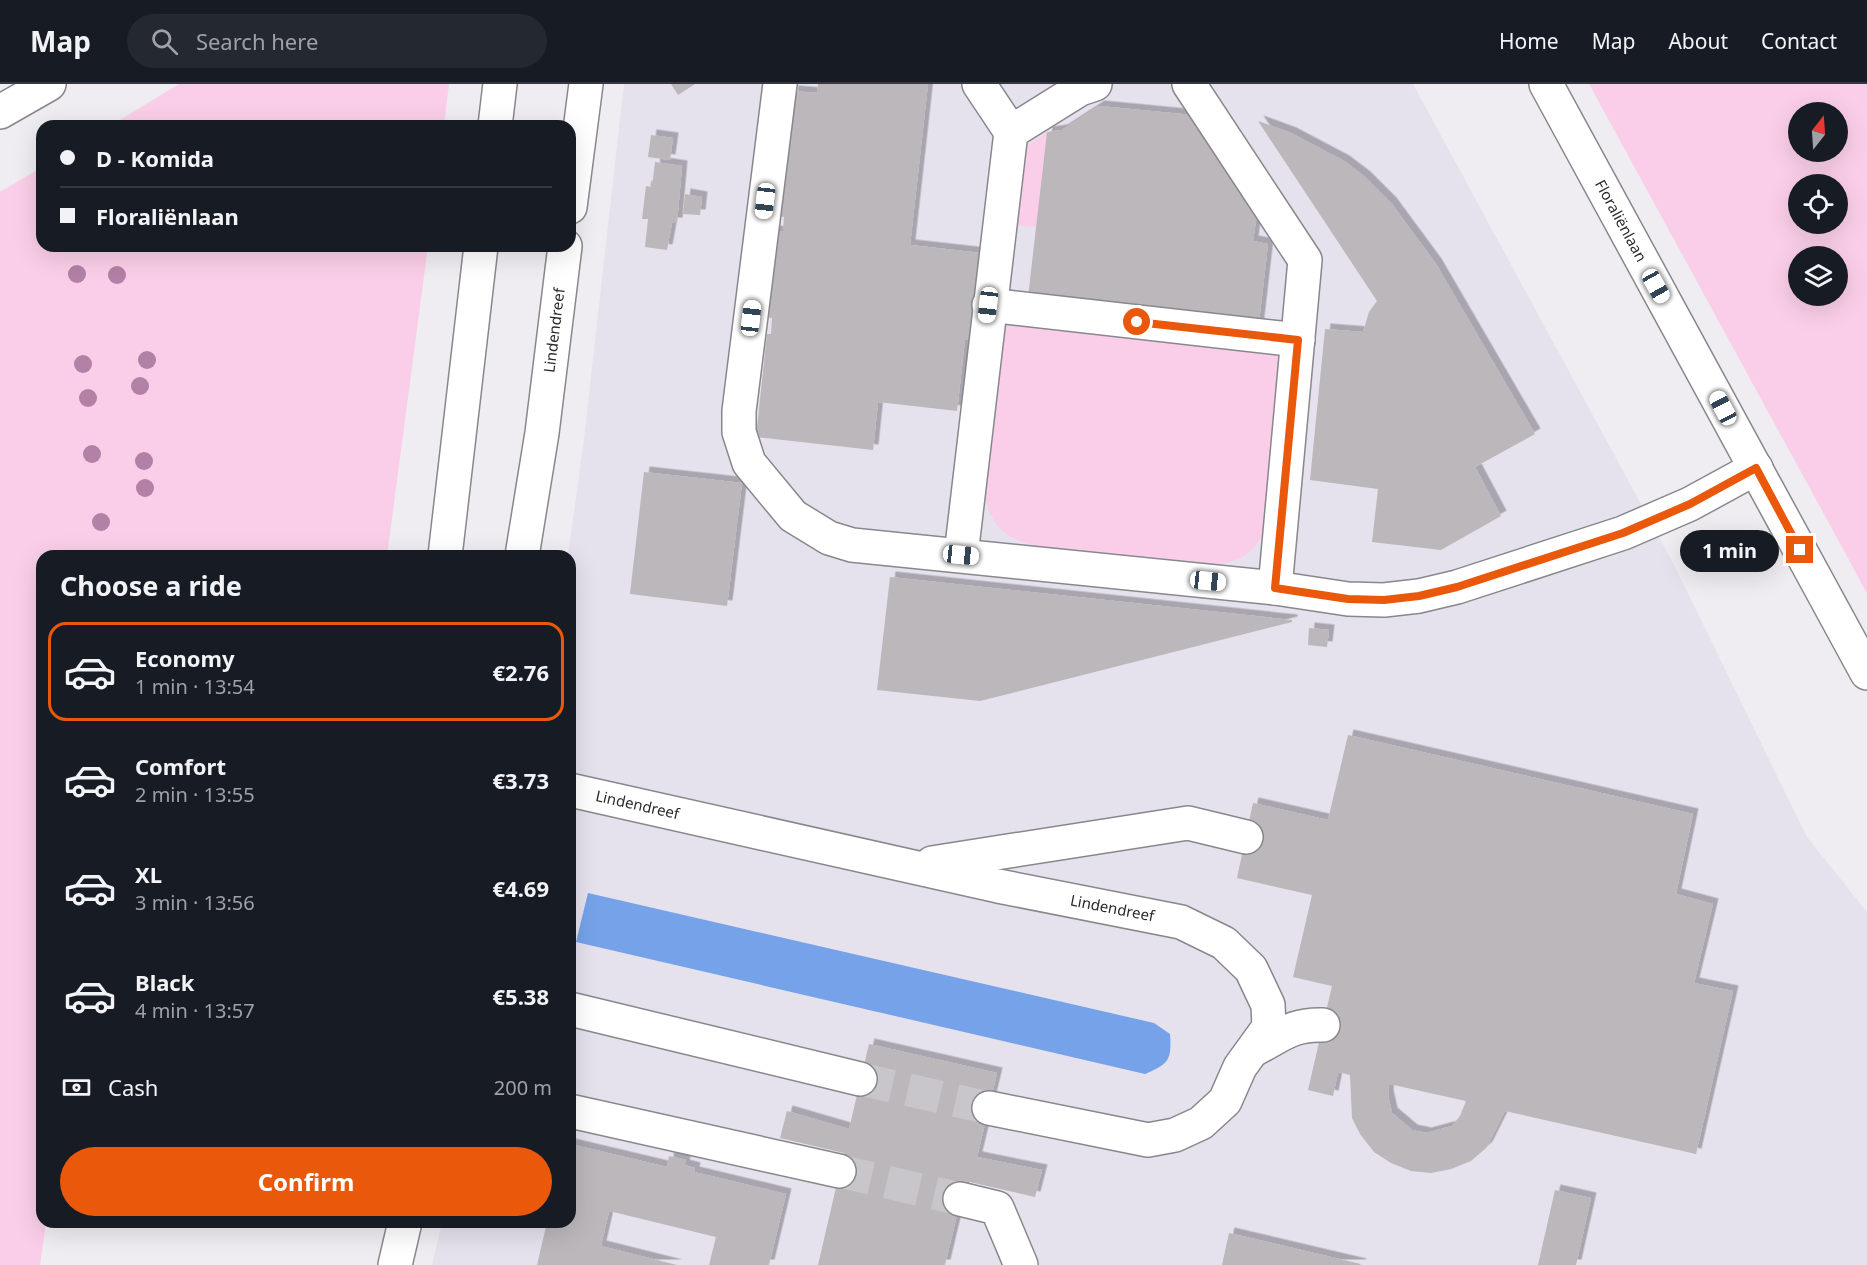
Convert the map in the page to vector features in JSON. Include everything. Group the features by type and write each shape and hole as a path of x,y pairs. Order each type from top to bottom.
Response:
{"street":[{"path":"0,112 49,84"},
{"path":"496,120 500,84"},
{"path":"576,158 585,84"},
{"path":"780,84 739,411 743,450 749,463 793,516 829,538 852,545 1275,588 1348,599 1384,600 1419,596 1457,587 1623,533 1690,504 1756,468"},
{"path":"961,555 988,305 1011,132 979,84"},
{"path":"1189,84 1305,260 1275,588"},
{"name":"Floraliënlaan","path":"1546,84 1867,674"},
{"path":"1011,132 1084,86"},
{"path":"446,550 480,252"},
{"name":"Lindendreef","path":"523,550 542,433 564,252"},
{"path":"988,305 1298,340"},
{"name":"Lindendreef","path":"576,791 913,866 1181,922 1224,944 1251,969 1268,1005 1269,1028 1240,1067 1225,1101 1201,1123 1174,1135 1148,1140 989,1108"},
{"path":"913,866 1188,823 1246,837"},
{"path":"576,1010 860,1079"},
{"path":"1254,1050 1287,1029 1303,1024 1323,1025"},
{"path":"576,1111 840,1171"},
{"path":"960,1199 997,1208 1022,1265"},
{"path":"395,1265 404,1228"}],"shaded area":[{"path":"179,84 449,84 445,120 120,120"},
{"path":"624,84 1413,84 1674,565 1807,837 1867,912 1867,1265 432,1265 441,1228 576,1228 576,550 569,550 584,439"},
{"path":"1589,84 1867,84 1867,594 1849,560"},
{"path":"1047,132 1037,227 1011,225 1019,159 1028,145"},
{"path":"36,171 36,252 427,252 388,550 36,550 36,1228 45,1228 40,1265 0,1265 0,192"},
{"path":"1001,321 1284,348 1262,536 1254,548 1239,559 1218,564 1039,546 1019,541 998,527 985,500"}],"water":[{"path":"588,893 1154,1023 1170,1034 1169,1056 1164,1064 1145,1074 576,942"}],"building":[{"path":"671,84 695,84 678,95"},
{"path":"818,84 928,84 910,245 981,253 971,340 965,339 957,411 878,402 873,450 756,437 767,334 771,334 772,318 764,317 773,231 783,232 784,217 779,216 793,91 817,93"},
{"path":"1099,106 1192,115 1257,214 1253,241 1268,244 1258,331 1027,306 1047,132 1062,130"},
{"path":"1258,121 1291,133 1344,161 1365,177 1391,203 1436,264 1535,434 1475,467 1501,516 1441,550 1372,542 1378,489 1310,480 1325,329 1363,332 1369,312 1377,301"},
{"path":"651,135 673,138 670,160 648,157"},
{"path":"655,162 682,166 677,223 672,223 667,250 645,247 648,219 642,219 646,186 652,187"},
{"path":"685,194 702,197 700,215 683,214"},
{"path":"644,472 742,483 727,606 630,594"},
{"path":"890,577 1292,620 1292,622 980,701 877,690"},
{"path":"1309,628 1329,630 1327,647 1308,645"},
{"path":"1348,735 1693,814 1676,894 1713,904 1694,983 1733,991 1696,1154 1505,1111 1487,1147 1471,1161 1451,1169 1431,1173 1411,1171 1391,1163 1374,1152 1360,1134 1352,1118 1350,1075 1338,1072 1333,1096 1308,1090 1332,986 1293,977 1312,895 1237,878 1253,803 1328,820","holes":["1389,1084 1466,1101 1460,1116 1452,1126 1426,1133 1412,1130 1392,1113 1388,1095"]},
{"path":"869,1044 997,1073 977,1157 1042,1170 1035,1197 965,1181 945,1265 818,1265 844,1153 780,1138 787,1111 849,1129"},
{"path":"576,1145 667,1167 669,1156 686,1160 684,1165 695,1168 694,1172 786,1194 769,1265 709,1265 716,1237 609,1211 601,1246 677,1265 537,1265 546,1228 576,1228"},
{"path":"1555,1190 1591,1198 1576,1265 1538,1265"},
{"path":"1229,1233 1361,1264 1222,1265"}],"tunnel":[{"path":"860,1079 989,1108"},
{"path":"839,1171 960,1199"}],"route":[{"path":"1137,322 1298,340 1275,588 1348,599 1384,600 1419,596 1457,587 1623,533 1690,504 1756,468 1800,550"}]}
